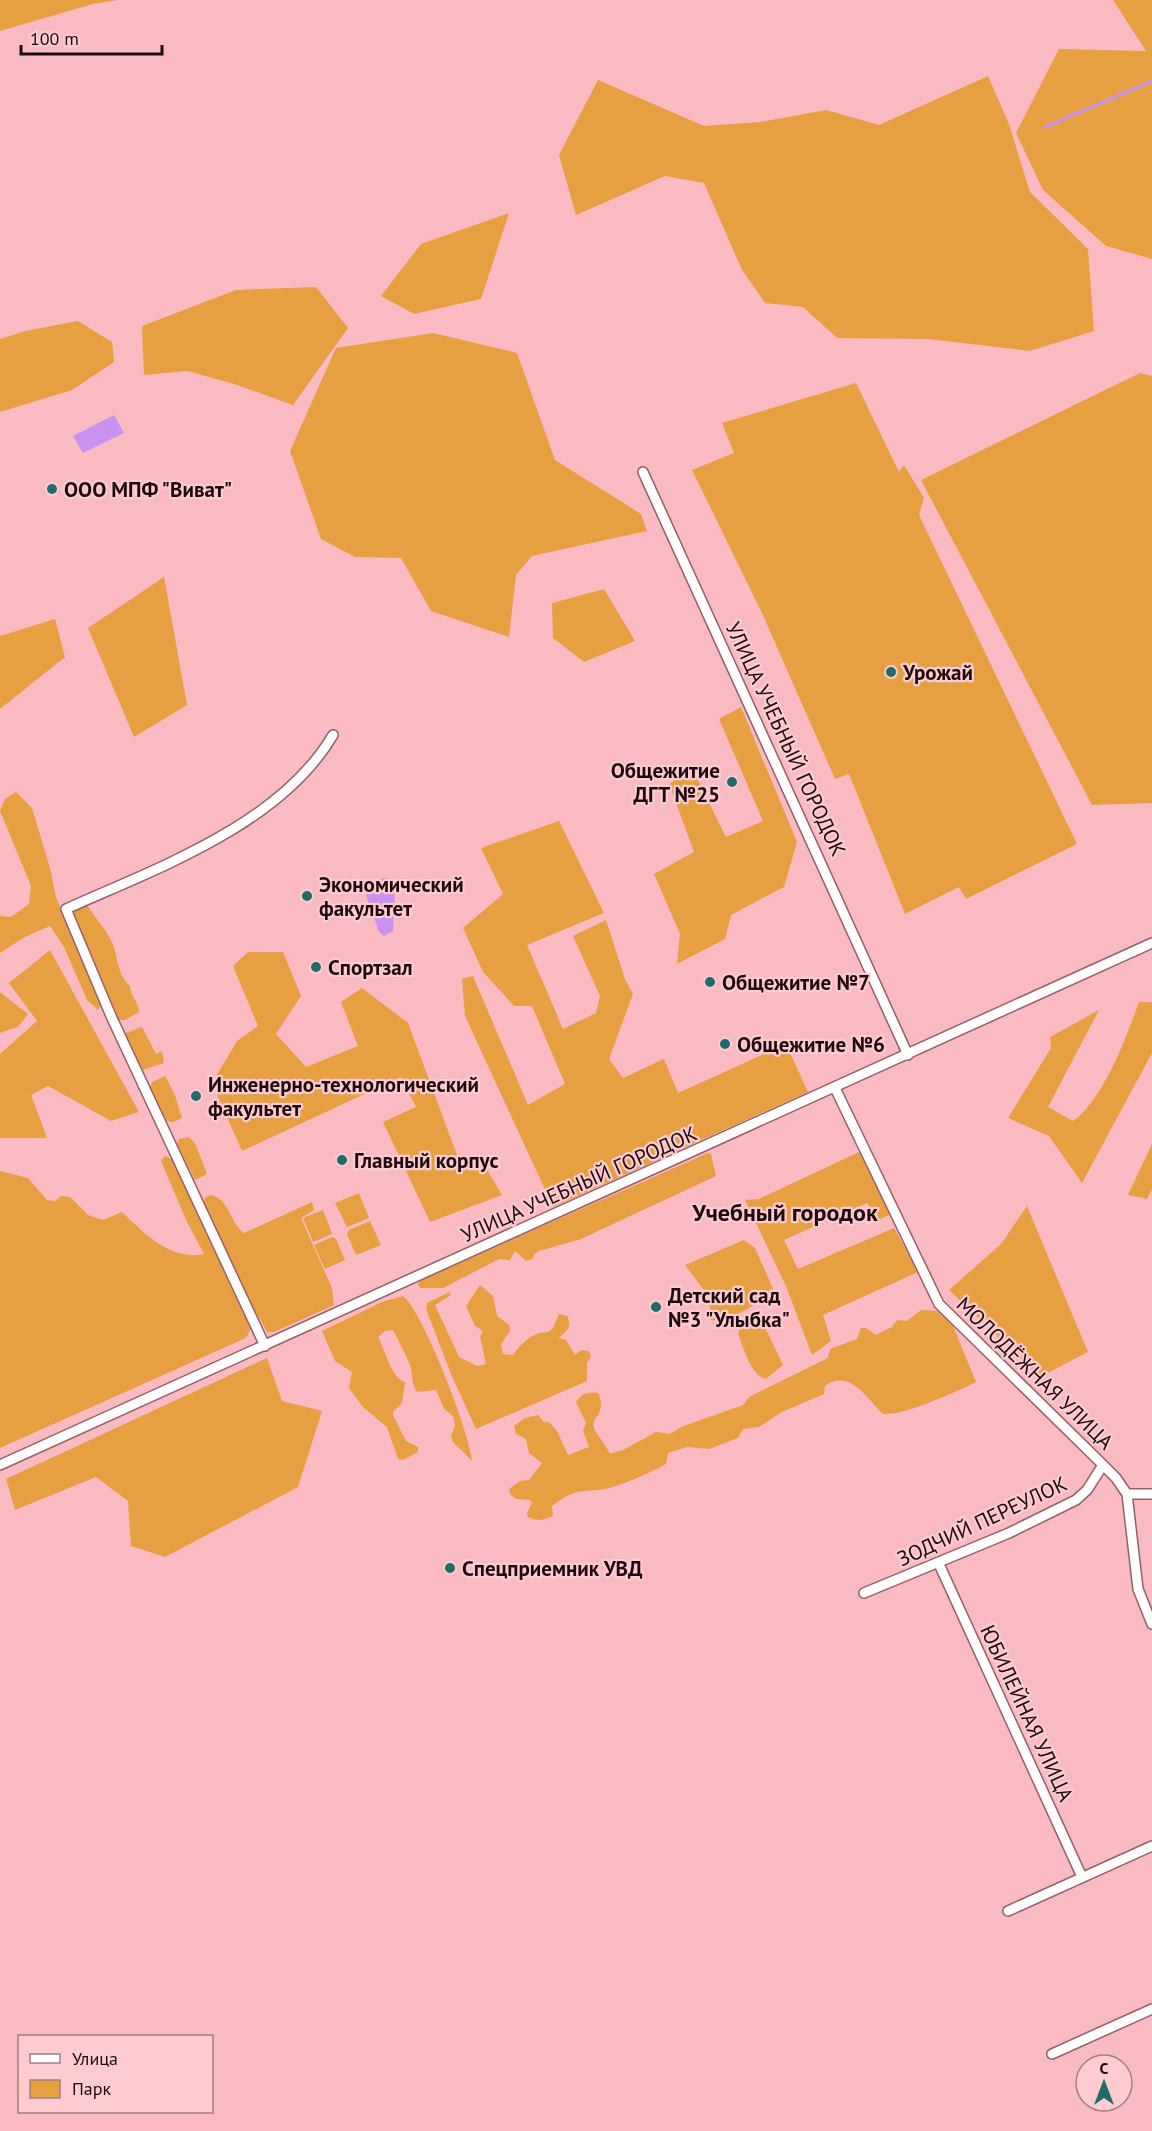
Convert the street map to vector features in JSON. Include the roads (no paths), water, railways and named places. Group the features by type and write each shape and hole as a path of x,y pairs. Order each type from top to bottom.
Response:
{"street":[{"name":"УЛИЦА УЧЕБНЫЙ ГОРОДОК","path":"643,472 908,1055"},
{"path":"265,1346 111,1017 66,909 175,859 246,821 289,787 323,752 333,735"},
{"name":"УЛИЦА УЧЕБНЫЙ ГОРОДОК","path":"0,1465 1152,943"},
{"name":"МОЛОДЁЖНАЯ УЛИЦА","path":"835,1088 939,1304 1103,1465 1127,1494"},
{"name":"ЗОДЧИЙ ПЕРЕУЛОК","path":"864,1593 939,1564 1076,1500 1087,1490 1103,1465"},
{"path":"1152,1494 1127,1494 1138,1589 1152,1624"},
{"name":"ЮБИЛЕЙНАЯ УЛИЦА","path":"939,1564 1082,1877"},
{"path":"1008,1911 1152,1846"},
{"path":"1052,2054 1152,2009"}],"waterway":[{"path":"1045,127 1152,81"}],"place":[{"name":"ООО МПФ \"Виват\"","path":"52,489"},
{"name":"Урожай","path":"891,672"},
{"name":"Общежитие ДГТ №25","path":"732,782"},
{"name":"Экономический факультет","path":"307,896"},
{"name":"Спортзал","path":"316,967"},
{"name":"Общежитие №7","path":"710,982"},
{"name":"Общежитие №6","path":"725,1044"},
{"name":"Инженерно-технологический факультет","path":"196,1096"},
{"name":"Главный корпус","path":"342,1160"},
{"name":"Детский сад №3 \"Улыбка\"","path":"656,1307"},
{"name":"Спецприемник УВД","path":"450,1568"}],"district":[{"name":"Учебный городок","path":"785,1212"}]}
